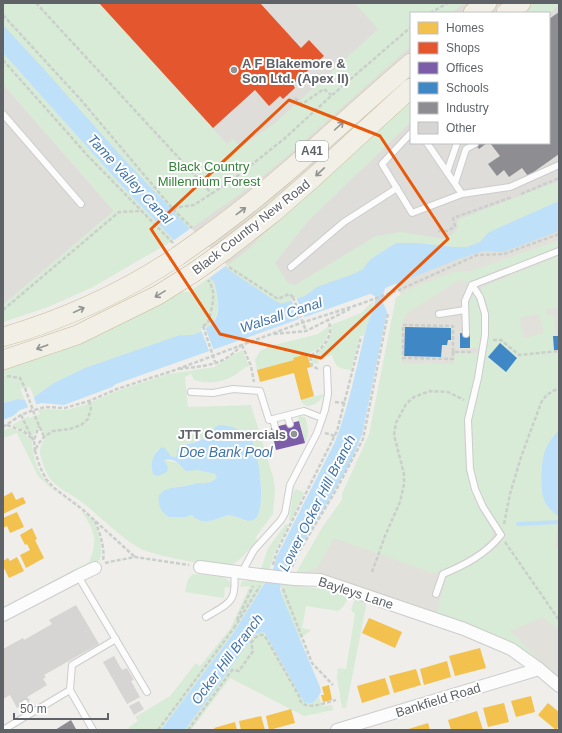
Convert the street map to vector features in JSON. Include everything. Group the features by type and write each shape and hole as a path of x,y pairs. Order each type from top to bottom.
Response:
{"highway":[{"path":"474,12 487,3"},
{"path":"508,12 521,3"},
{"name":"Black Country New Road","path":"3,337 74,312 151,274 178,256 201,232 243,210 410,64"},
{"name":"Black Country New Road","path":"5,368 77,335 158,295 193,273 224,257 410,89"}],"street":[{"path":"3,615 78,576 99,567"},
{"name":"Bayleys Lane","path":"200,567 260,576 293,574 320,580 464,629 511,649 539,669 559,686"},
{"name":"Bankfield Road","path":"337,730 539,669"}],"lane":[{"path":"3,114 81,204"},
{"path":"410,134 382,164 412,213 462,194 510,187 559,165"},
{"path":"428,144 462,194"},
{"path":"432,149 434,144"},
{"path":"448,172 457,144"},
{"path":"455,183 466,150 475,144"},
{"path":"291,267 344,222 397,188"},
{"path":"466,334 465,301 472,285 559,251"},
{"path":"436,594 443,574 473,559 494,544 501,535 483,507 475,489 470,469 468,420 477,383 482,352 485,314 484,306 472,285"},
{"path":"439,314 466,310"},
{"path":"206,617 227,605 231,601 236,588 238,572 254,550 281,520 285,513 290,485 317,433 322,418 328,394 327,369"},
{"path":"191,392 213,393 233,389 260,391 269,420 304,411 322,418"},
{"path":"288,416 290,424"},
{"path":"273,420 275,428"},
{"path":"78,576 147,692"},
{"path":"93,730 70,690 72,665 116,640"},
{"path":"3,721 5,728 70,690"},
{"path":"25,703 30,713"}],"path":[{"path":"36,3 212,194"},
{"path":"432,12 448,3"},
{"path":"3,15 81,100 172,208 201,232"},
{"path":"172,208 194,205 231,181 284,139 410,28"},
{"path":"3,60 87,155 156,226"},
{"path":"295,98 302,104 324,89 331,96"},
{"path":"438,231 448,231 455,226 453,218 539,187 559,178"},
{"path":"3,310 119,212 142,211"},
{"path":"3,427 21,415 45,407 65,408 89,401 116,389 175,370 298,324 399,290 477,255 504,254 559,234"},
{"path":"224,257 230,268 278,299 289,294 293,297 306,331"},
{"path":"270,335 306,331 357,305"},
{"path":"293,574 297,555 336,490 363,439 388,313"},
{"path":"327,369 319,370 312,366 310,356 321,350 327,340 330,329 328,320"},
{"path":"403,325 453,326 453,352 452,359 403,358 403,325"},
{"path":"202,326 215,363"},
{"path":"271,569 277,551 337,431 361,337"},
{"path":"453,352 486,352 493,340 501,340 518,355 559,351"},
{"path":"175,370 215,363 236,352 242,345"},
{"path":"242,345 251,366 256,391"},
{"path":"5,368 20,378 44,437"},
{"path":"559,388 549,392 541,403 520,457 501,535 559,620"},
{"path":"372,572 385,536 400,502 404,484 404,474 394,435 396,422 406,404 414,397 430,391 448,392 471,404"},
{"path":"35,451 38,444 44,437 53,431 70,429 80,425 88,419 91,408 89,401"},
{"path":"21,415 34,440 35,451 46,479 54,488 94,519 135,558"},
{"path":"7,425 22,431 34,440"},
{"path":"34,440 39,426"},
{"path":"94,519 103,548 103,557 99,567"},
{"path":"99,567 109,562 135,558 200,567"},
{"path":"234,628 254,583 260,576"},
{"path":"158,730 234,628 260,576"},
{"path":"282,588 312,663 333,685"},
{"path":"188,730 232,670 239,672 254,651 251,643 259,635 263,635 266,638 302,704 306,706 336,700"}],"highlighted area":[{"path":"289,100 380,136 448,239 321,358 220,334 151,229"}],"shaded area":[{"path":"3,3 559,3 559,216 248,325 3,40"},
{"path":"3,84 114,211 3,305"},
{"path":"559,216 559,686 511,649 295,575 322,528 342,500 342,494 369,435 396,298 401,295 393,275"}],"green space":[{"path":"3,3 99,3 227,144 233,139 241,147 275,123 378,29 355,3 465,3 452,12 410,12 410,47 285,158 247,189 189,230 3,25"},
{"path":"532,3 559,3 559,6 550,12 518,12"},
{"path":"3,53 121,185 174,240 91,288 48,307 3,322 3,305 114,211 3,84"},
{"name":"Black Country Millennium Forest","path":"410,99 410,123 308,221 275,263 288,283 295,285 376,236 401,232 443,239 452,235 458,227 457,220 559,181 559,210 515,230 467,247 449,247 371,259 363,269 356,273 317,287 305,296 297,299 295,296 291,298 292,301 282,304 272,299 225,267 245,252 366,138"},
{"path":"559,240 559,247 470,282 459,280 406,314 402,323 401,363 454,364 455,353 478,353 477,373 466,409 464,438 465,457 472,490 492,529 493,534 491,539 480,549 450,569 438,571 436,574 334,538 317,568 295,575 322,528 342,500 342,494 369,435 396,298 407,290 453,272 471,271"},
{"path":"559,256 559,307 546,309 547,316 554,315 556,336 553,337 554,351 559,351 559,528 557,529 555,546 559,551 559,630 543,617 510,631 538,658 503,638 437,613 446,578 492,551 500,545 504,536 486,505 471,457 470,422 473,404 482,377 488,324 488,311 481,291 482,287","holes":["539,314 544,333 524,338 519,318","500,343 517,358 506,372 489,357"]},
{"path":"210,277 214,282 218,296 217,312 211,325 206,329 205,327 201,328 202,332 188,336 180,335 54,383 34,397 30,387 20,389 25,400 18,399 3,403 3,370 61,351 90,338 182,292 189,292"},
{"path":"473,295 477,301 481,314 480,348 470,348 470,302"},
{"path":"374,302 364,336 360,336 351,370 338,367 332,355 318,359 319,363 313,363 311,356 327,344 331,335 331,325 361,313"},
{"path":"329,326 326,340 318,349 294,358 294,360 257,370 255,360 260,351 274,345 318,334"},
{"path":"242,350 249,366 230,378 220,381 204,382 194,380 191,374 185,377 188,407 251,405 274,480 275,491 273,514 255,538 258,540 242,557 231,565 214,565 172,558 148,552 126,540 86,505 60,488 49,477 40,455 40,450 45,439 39,425 34,435 31,437 23,430 12,425 29,416 29,418 40,414 38,410 67,410 168,374 214,367","holes":["210,431 251,439 260,475 261,503 259,512 246,521 231,515 210,521 197,519 192,515 186,517 169,517 164,513 160,506 159,497 174,487 197,483 209,483 217,477 215,474 182,467 179,463 164,460 164,463 152,463 157,450 175,457 179,446 196,442 204,438"]},
{"path":"324,394 317,402 310,406 302,403 301,400"},
{"path":"299,416 305,417 307,425 308,433 305,443 300,421 298,422"},
{"path":"9,428 22,432 32,441 38,469 55,492 38,476 17,433 3,438 3,430"},
{"path":"296,489 304,493 291,521 289,520 293,493"},
{"path":"81,511 96,525 101,546 101,556 99,560 95,564 3,611 3,607 89,562 94,548 94,535"},
{"path":"286,524 289,525 275,551 270,568 268,571 261,569 268,548"},
{"path":"193,574 224,577 230,582 231,588 225,587 224,598 185,592 188,579"},
{"path":"251,580 265,582 232,635 161,730 128,730 129,727 138,721 135,717 170,696 196,663 200,666 230,629 250,586 240,587 242,581"},
{"path":"281,584 339,591 350,595 343,607 338,611 306,606 302,628 311,630 300,639 282,596"},
{"path":"356,597 365,600 366,606 346,708 342,708 337,678 338,668 346,669 355,614 351,610"},
{"path":"263,632 316,701 319,697 322,706 332,705 333,710 304,716 230,678 191,730 185,730 253,637 256,634"}],"water":[{"path":"3,25 121,156 229,270 281,304 305,296 317,287 356,273 363,269 371,259 396,243 467,247 480,242 488,233 498,228 559,201 559,231 503,252 483,251 385,288 382,300 387,312 362,435 350,463 295,555 280,589 320,687 321,692 312,703 304,702 265,633 263,632 256,634 253,637 185,730 161,730 232,635 273,570 277,556 335,442 349,398 368,322 374,305 375,296 370,294 116,384 112,387 64,405 41,403 20,410 13,416 3,420 3,403 18,399 25,400 34,397 54,383 85,368 180,335 189,335 204,330 215,320 218,303 215,283 121,185 3,53"},
{"name":"Doe Bank Pool","path":"219,425 232,427 245,433 251,439 257,455 259,467 261,504 259,513 255,519 248,521 233,516 226,516 208,521 200,520 192,515 186,517 169,517 160,508 159,497 161,493 169,489 197,483 211,482 217,477 215,474 197,470 186,471 176,462 171,460 164,460 168,467 167,472 158,476 154,475 152,463 156,452 162,447 165,448 171,456 175,457 179,446 201,440"},
{"path":"559,430 559,516 550,510 545,502 543,495 542,466 546,448"}],"pier":[{"path":"191,228 227,265 208,279 173,241"},
{"path":"296,297 305,319 300,321 291,299"},
{"path":"205,327 214,351 210,353 201,330"},
{"path":"33,395 37,406 29,409 24,398"}],"building: Homes":[{"path":"307,354 311,367 307,368 314,396 301,400 294,373 260,382 257,370 294,360 293,358"},
{"path":"12,492 16,500 23,497 26,503 3,514 3,497"},
{"path":"17,512 24,527 10,533 7,526 3,528 3,518"},
{"path":"32,528 37,539 35,540 44,558 26,568 20,555 30,550 27,544 25,545 20,535"},
{"path":"17,557 24,571 9,578 3,566 3,561 8,558 10,561"},
{"path":"369,618 402,632 395,648 362,633"},
{"path":"480,648 486,668 455,676 449,656"},
{"path":"447,661 451,677 424,685 420,669"},
{"path":"416,669 421,685 394,693 389,676"},
{"path":"385,678 390,694 362,703 357,686"},
{"path":"329,685 332,700 323,702 321,695 324,695 322,687"},
{"path":"531,696 535,712 516,717 511,701"},
{"path":"504,703 509,722 488,727 483,708"},
{"path":"548,703 559,712 559,726 556,730 538,715"},
{"path":"291,709 295,723 269,730 266,716"},
{"path":"477,711 483,730 451,730 448,720"},
{"path":"261,716 265,730 241,730 239,721"},
{"path":"235,722 237,730 215,730 214,728"},
{"path":"428,723 430,730 405,730"}],"building: Shops":[{"name":"A F Blakemore & Son Ltd. (Apex II)","path":"99,3 260,3 301,48 309,40 324,56 293,84 295,88 283,99 280,96 269,106 255,90 213,128"}],"building: Offices":[{"path":"299,421 305,443 276,450 271,428"}],"building: Schools":[{"path":"405,327 451,328 451,340 448,340 447,345 442,345 441,357 404,356"},
{"path":"460,333 470,334 470,348 460,348"},
{"path":"553,336 559,336 559,350 554,350"},
{"path":"500,343 517,358 506,372 488,357"}],"building: Industry":[{"path":"559,12 559,154 528,176 522,168 509,177 504,170 497,176 488,164 500,156 491,144 550,144 550,18"},
{"path":"475,144 486,144 479,149"},
{"path":"71,720 76,729 75,730 55,730"}],"building: Other":[{"path":"76,605 99,644 44,675 46,677 43,679 47,685 27,697 30,700 17,708 10,695 3,699 3,649 23,638 24,640 52,624 49,620"},
{"path":"114,656 122,670 127,668 134,680 131,681 140,697 127,704 103,662"},
{"path":"139,701 144,709 134,715 129,706"}],"waterway":[{"path":"518,524 559,522"}],"place":[{"name":"A F Blakemore & Son Ltd. (Apex II)","path":"234,70"},
{"name":"JTT Commercials","path":"294,434"}],"water label":[{"name":"Tame Valley Canal","path":"130,179"},
{"name":"Walsall Canal","path":"281,315"},
{"name":"Lower Ocker Hill Branch","path":"317,503"},
{"name":"Ocker Hill Branch","path":"227,659"}]}
